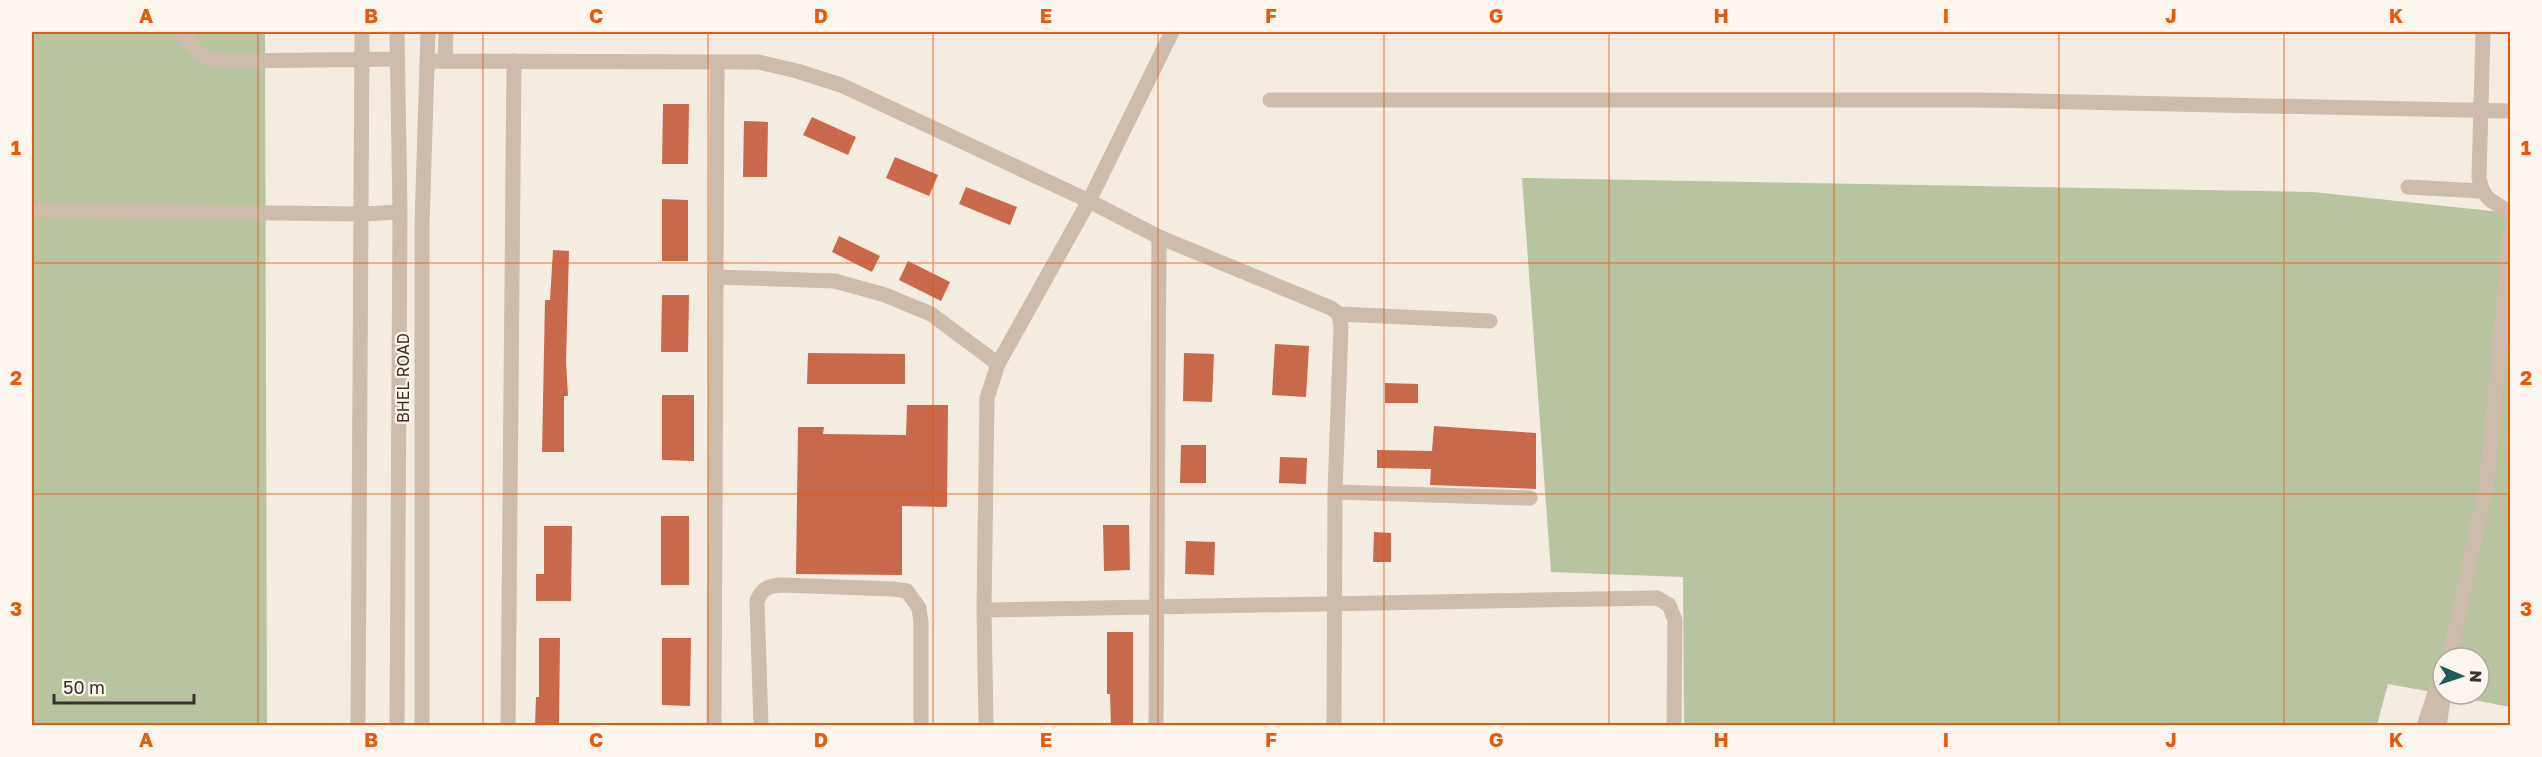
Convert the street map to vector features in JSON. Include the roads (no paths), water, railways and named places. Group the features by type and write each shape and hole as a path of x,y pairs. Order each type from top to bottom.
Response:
{"street":[{"path":"182,32 194,48 207,58 232,61 398,59"},
{"path":"358,726 362,32"},
{"name":"BHEL ROAD","path":"397,32 400,212 397,726"},
{"name":"BHEL ROAD","path":"422,726 422,226 428,32"},
{"path":"445,61 446,32"},
{"path":"986,726 984,610 987,398 998,364 1089,201 1172,32"},
{"path":"2483,32 2479,177 2481,191 2489,200 2511,212"},
{"path":"427,61 758,63 797,71 841,85 1089,201 1159,237 1331,308 1339,315 1490,321"},
{"path":"508,726 514,61"},
{"path":"714,726 717,63"},
{"path":"1270,100 1980,100 2511,111"},
{"path":"2409,187 2481,191"},
{"path":"32,210 362,214 400,212"},
{"path":"2451,646 2487,481 2511,232"},
{"path":"1156,726 1159,237"},
{"path":"716,277 835,280 885,295 931,314 998,364"},
{"path":"1334,726 1335,492 1341,327 1339,315"},
{"path":"1335,492 1530,498"},
{"path":"761,726 757,601 761,591 769,586 781,585 892,588 907,591 919,608 921,623 921,726"},
{"path":"984,610 1657,598 1669,605 1675,620 1674,726"},
{"path":"2424,726 2431,705"},
{"path":"2439,726 2442,706"}]}
